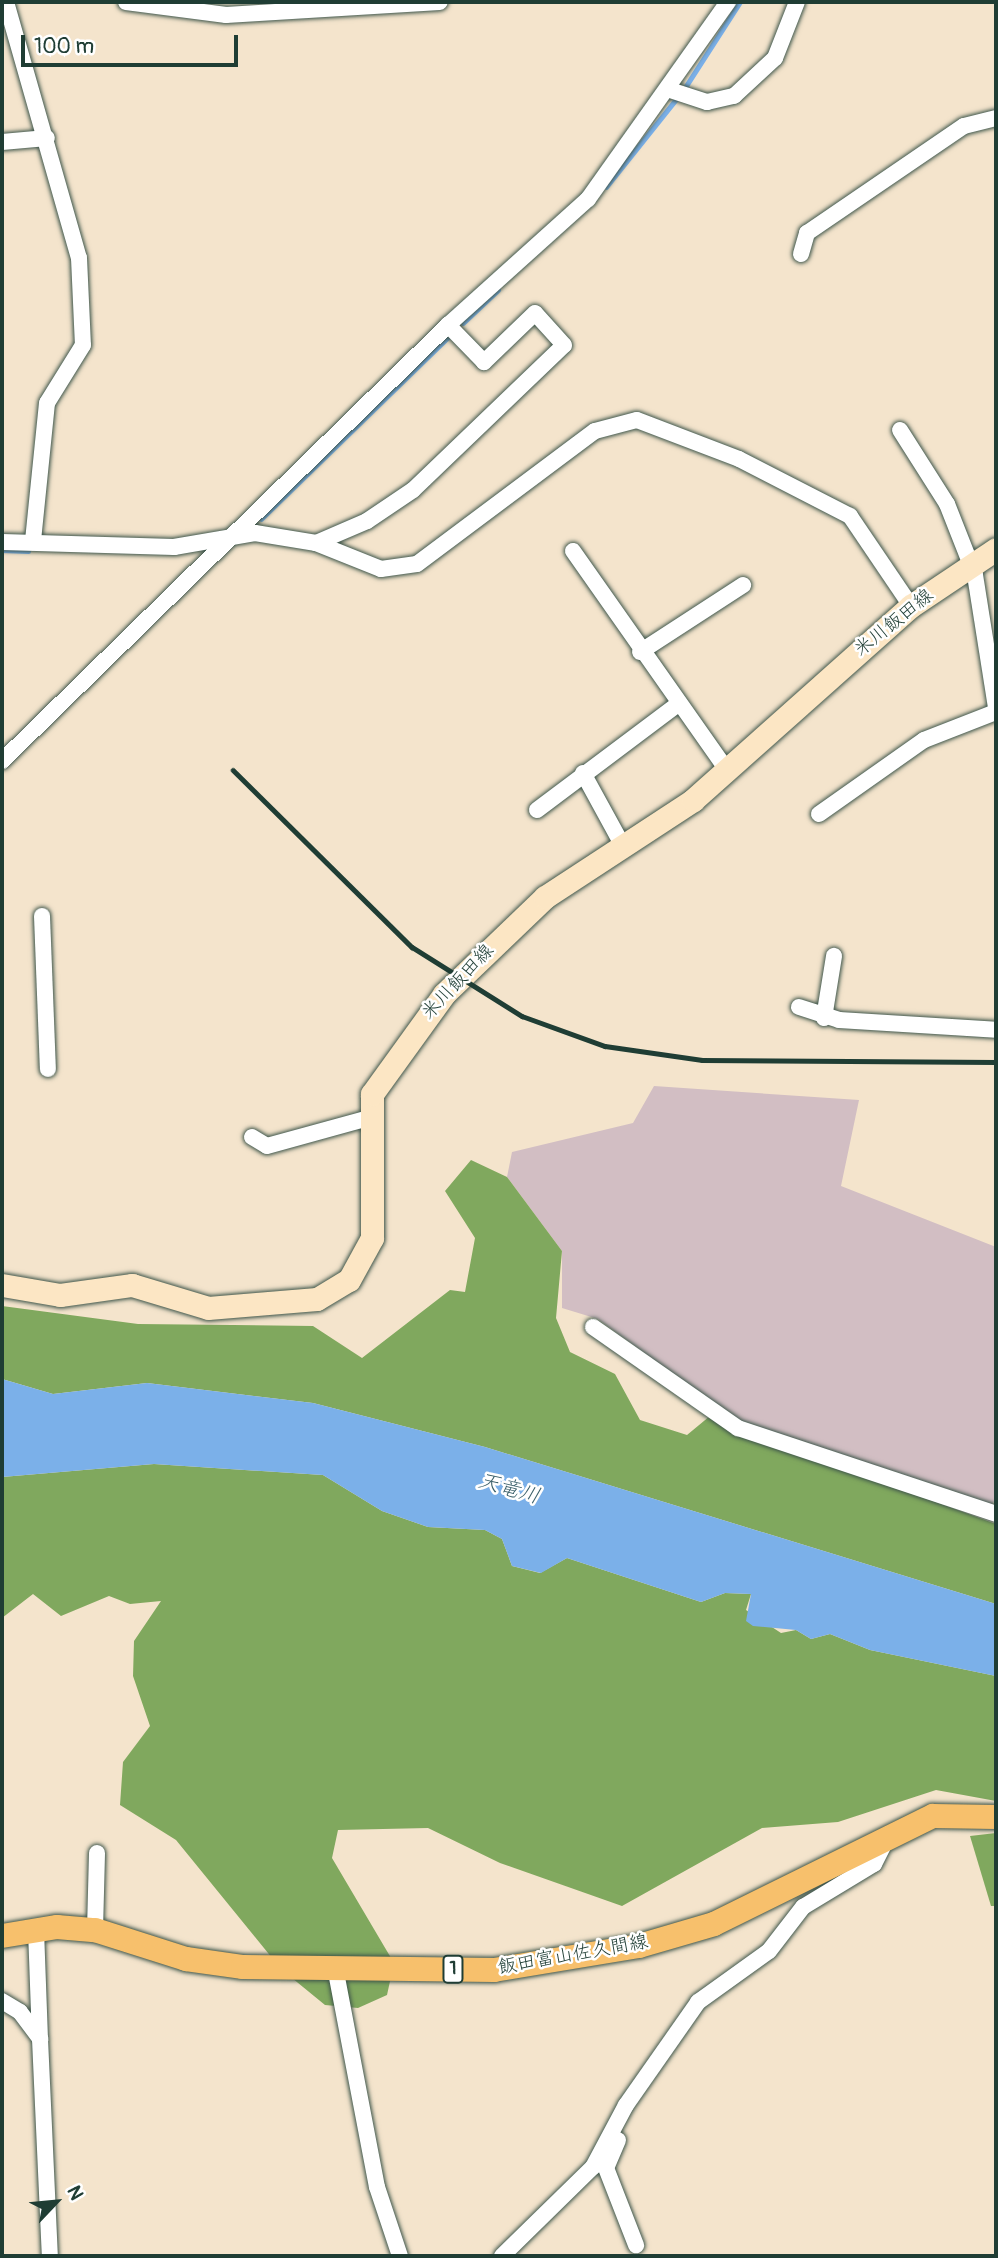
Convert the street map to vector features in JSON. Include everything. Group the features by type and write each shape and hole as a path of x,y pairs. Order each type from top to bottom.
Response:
{"main road":[{"name":"米川飯田線","path":"2,1285 60,1295 132,1285 208,1308 317,1299 349,1280 366,1258 369,1118 372,1094 386,1068 456,980 545,897 623,846 727,770 911,606 996,549"},
{"name":"飯田富山佐久間線","path":"2,1936 36,1930 95,1930 186,1959 243,1967 494,1970 639,1946 714,1924 933,1816 996,1817"}],"street":[{"path":"6,2 75,232 83,345 47,403 33,542"},
{"path":"126,2 226,15 440,2"},
{"path":"2,761 448,326 588,199 670,90 728,2"},
{"path":"670,90 707,102 734,96 775,58 797,2"},
{"path":"801,254 807,233 964,126 996,118"},
{"path":"2,142 47,138"},
{"path":"316,543 368,522 414,490 564,345 536,313 484,362 448,326"},
{"path":"2,542 174,547 227,540 255,533 316,543 381,569 417,564 594,431 637,420 738,459 850,516 911,606"},
{"path":"820,814 924,740 996,710 971,564 947,504 900,430"},
{"path":"573,551 639,652 727,770"},
{"path":"639,652 743,585"},
{"path":"537,810 677,705"},
{"path":"583,773 623,846"},
{"path":"42,916 48,1069"},
{"path":"824,1018 834,956"},
{"path":"799,1007 824,1018 996,1030"},
{"path":"252,1137 267,1146 369,1118"},
{"path":"593,1327 738,1428 996,1514"},
{"path":"502,2256 593,2167 626,2105 698,2002 769,1951 803,1907 874,1864 886,1840"},
{"path":"95,1930 97,1853"},
{"path":"36,1930 50,2256"},
{"path":"335,1967 377,2187 400,2256"},
{"path":"2,2001 40,2039"},
{"path":"626,2105 606,2168 636,2245"}],"shaded area":[{"path":"654,1086 859,1100 841,1186 996,1247 996,1499 988,1509 743,1425 598,1319 562,1308 562,1251 507,1177 512,1152 633,1123"}],"green space":[{"path":"471,1160 507,1177 562,1251 556,1318 570,1352 615,1374 640,1420 687,1435 716,1411 739,1430 996,1524 996,1604 485,1447 313,1403 147,1383 53,1394 2,1379 2,1306 138,1324 313,1326 362,1358 450,1290 465,1292 475,1238 445,1191"},
{"path":"154,1464 323,1475 382,1511 428,1527 485,1530 502,1539 512,1566 540,1573 567,1558 701,1602 725,1593 751,1594 746,1610 781,1633 796,1630 811,1639 830,1634 870,1650 996,1676 996,1801 936,1790 838,1822 762,1828 622,1906 500,1863 428,1828 338,1830 332,1858 394,1963 387,1995 358,2008 325,2005 281,1969 176,1840 120,1805 123,1762 150,1726 133,1676 134,1641 161,1601 130,1604 109,1596 61,1616 33,1594 2,1618 2,1477"},
{"path":"996,1833 996,1906 991,1906 970,1836"}],"water":[{"name":"天竜川","path":"2,1379 53,1394 147,1383 313,1403 485,1447 996,1604 996,1676 870,1650 830,1634 811,1639 796,1630 753,1626 746,1621 751,1594 725,1593 701,1602 567,1558 541,1573 512,1566 502,1539 485,1530 428,1527 382,1511 323,1475 154,1464 2,1477"}],"waterway":[{"path":"686,86 740,2"},
{"path":"606,187 677,98"},
{"path":"463,323 498,290"},
{"path":"261,519 449,336"},
{"path":"2,550 28,551"}],"railway":[{"path":"233,770 412,947 522,1016 605,1046 702,1060 996,1062"}]}
